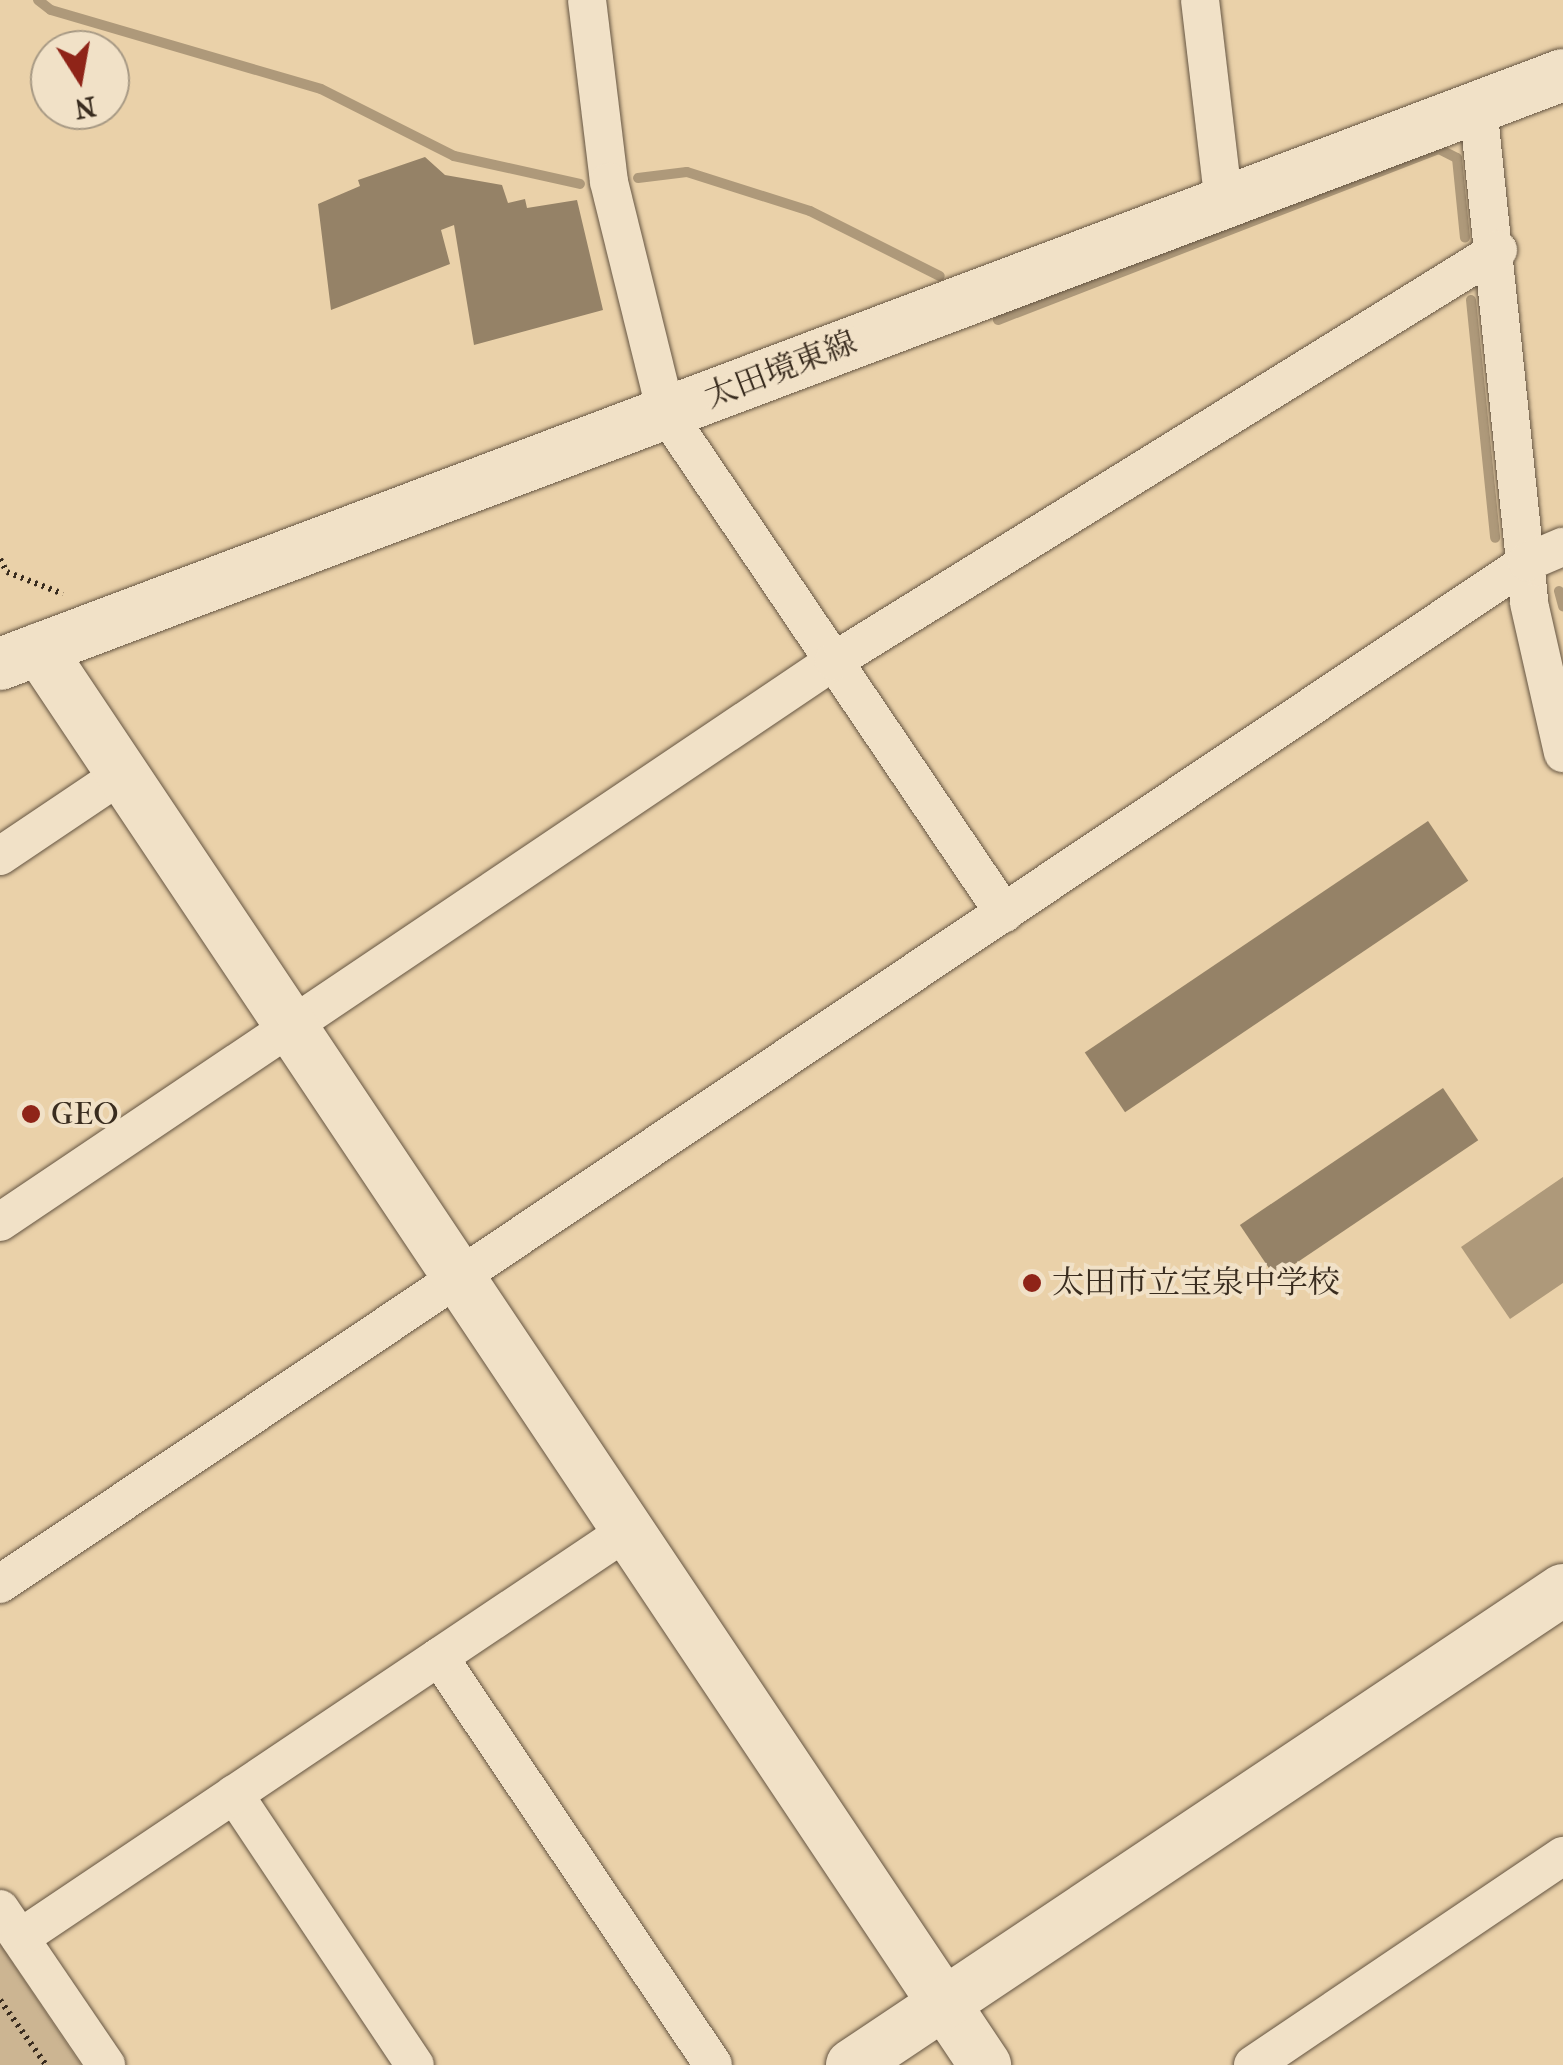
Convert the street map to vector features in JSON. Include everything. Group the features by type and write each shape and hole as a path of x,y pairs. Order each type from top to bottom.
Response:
{"street":[{"path":"587,0 610,182 666,413 1004,912"},
{"path":"1200,0 1224,203"},
{"name":"太田境東線","path":"20,657 1563,75"},
{"path":"1478,106 1498,250 1529,603 1563,753"},
{"path":"0,1222 834,661 1498,250"},
{"path":"0,1584 1527,562 1563,547"},
{"path":"20,657 122,774 985,2065"},
{"path":"0,856 122,774"},
{"path":"106,2065 10,1923 234,1794 628,1530"},
{"path":"852,2065 1563,1590"},
{"path":"438,1657 713,2065"},
{"path":"234,1794 415,2065"},
{"path":"1259,2063 1563,1856"}],"path":[{"path":"0,2000 46,2065"}],"shaded area":[{"path":"1563,1177 1563,1283 1510,1319 1461,1247"},
{"path":"0,1944 81,2065 0,2065"}],"building":[{"path":"425,157 445,175 502,185 508,203 525,199 527,208 577,200 603,310 474,345 454,225 441,230 450,264 331,310 318,204 360,186 358,180"},
{"path":"1428,821 1468,881 1125,1112 1085,1053"},
{"path":"1443,1088 1478,1140 1275,1277 1240,1225"}],"waterway":[{"path":"38,0 51,10 321,89 454,156 580,184"},
{"path":"998,320 1439,149 1457,158 1465,238"},
{"path":"638,178 687,172 810,211 940,276"},
{"path":"1471,300 1495,538"},
{"path":"1559,591 1563,606"}],"place":[{"name":"GEO","path":"31,1114"},
{"name":"太田市立宝泉中学校","path":"1032,1283"}]}
